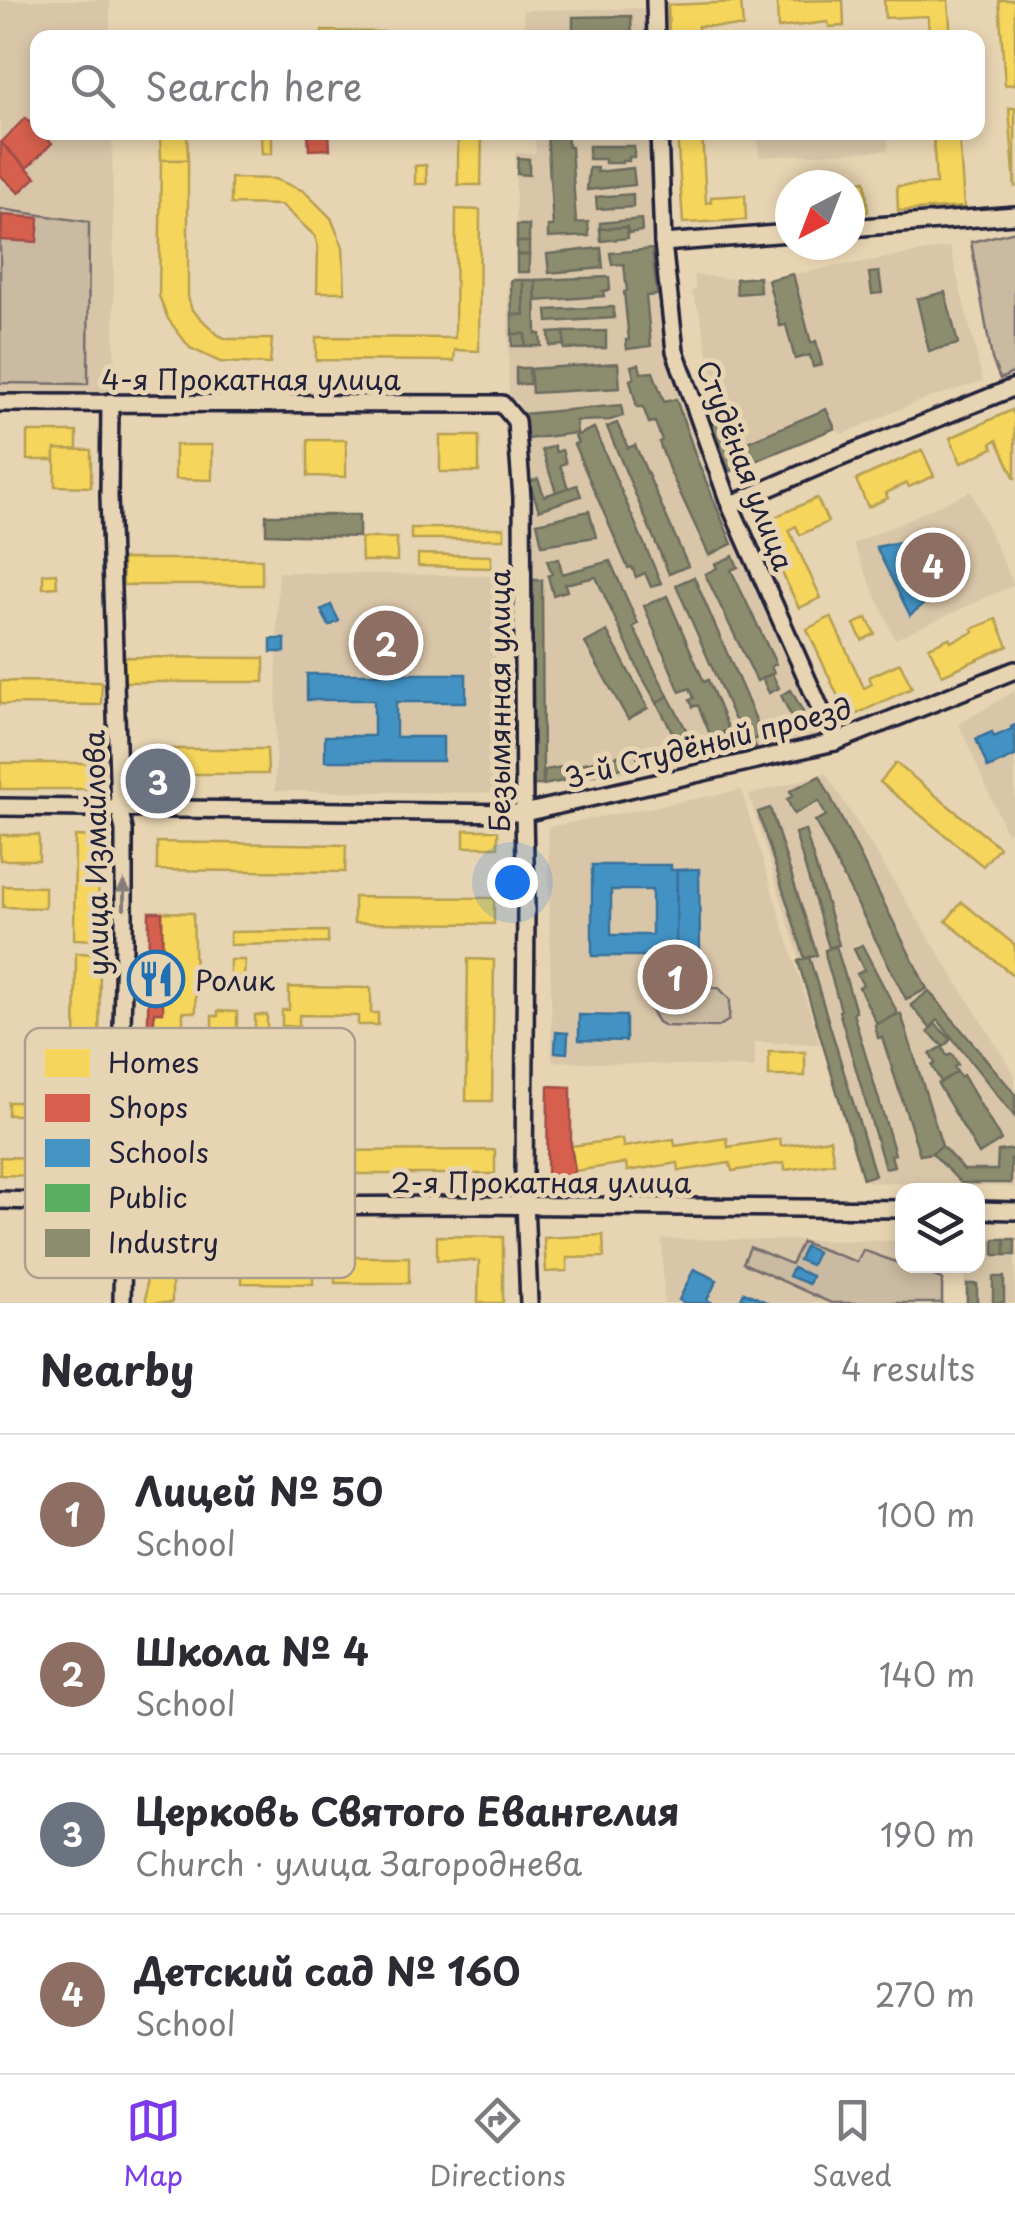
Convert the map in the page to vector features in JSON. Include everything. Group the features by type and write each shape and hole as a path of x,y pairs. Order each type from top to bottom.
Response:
{"street":[{"path":"654,0 656,30"},
{"name":"Студёная улица","path":"659,140 663,243 675,351 730,505 835,742"},
{"path":"865,227 1015,215"},
{"path":"663,243 775,234"},
{"path":"730,505 1015,387"},
{"name":"4-я Прокатная улица","path":"0,402 502,404"},
{"name":"улица Измайлова","path":"110,402 109,496 124,830 123,1028"},
{"name":"Безымянная улица","path":"502,404 516,421 522,498 524,1176 529,1303"},
{"name":"3-й Студёный проезд","path":"0,807 524,813 835,742 1015,670"},
{"name":"2-я Прокатная улица","path":"0,1200 25,1200"},
{"name":"2-я Прокатная улица","path":"355,1206 895,1210"},
{"path":"985,1210 1015,1211"}],"shaded area":[{"path":"0,0 110,0 110,30 30,30 30,140 112,140 115,384 109,394 0,394"},
{"path":"648,8 649,30 525,30 523,10"},
{"path":"535,140 652,140 664,354 723,511 826,733 533,789 533,559 519,402 509,400 508,280 517,278 515,153 536,153"},
{"path":"758,140 887,140 888,150 759,157"},
{"path":"0,209 89,222 88,384 0,383"},
{"path":"1015,231 1015,372 1000,379 992,359 971,242"},
{"path":"950,247 983,381 917,402 843,434 835,429 729,472 709,424 719,410 700,313 691,291 696,290 694,275 768,280"},
{"path":"971,491 1014,585 895,639 853,544"},
{"path":"278,572 495,576 495,793 275,791"},
{"path":"1015,691 1015,828 1006,832 959,724"},
{"path":"826,773 1015,1075 1015,1187 868,1182 749,795"},
{"path":"741,790 820,1044 755,1042 755,1068 552,1061 548,827"},
{"path":"665,987 719,988 730,1000 729,1020 718,1027 665,1026 650,1009 656,991"},
{"path":"985,1238 1015,1238 1015,1303 965,1303 965,1273 985,1273"},
{"path":"662,1239 895,1241 895,1273 944,1273 944,1303 664,1303"},
{"path":"802,1242 857,1262 863,1250 895,1262 895,1273 926,1273 942,1279 942,1303 831,1303 743,1263 750,1247 791,1264"}],"building: Homes":[{"path":"843,0 844,26 829,27 828,22 778,28 777,1"},
{"path":"884,0 948,0 950,30 929,30 928,16 885,18"},
{"path":"999,0 1015,0 1015,84 1005,85"},
{"path":"741,2 743,27 669,30 668,5"},
{"path":"1009,108 1015,108 1015,188"},
{"path":"160,140 187,140 188,160 161,160"},
{"path":"261,140 272,140 272,154 262,154"},
{"path":"458,140 482,140 481,185 458,185"},
{"path":"678,140 702,140 706,203 711,202 711,197 745,195 746,220 683,223"},
{"path":"933,140 960,140 964,207 898,211 897,186 936,184"},
{"path":"161,160 188,160 188,297 192,310 227,339 272,339 270,364 220,362 190,348 168,319 159,296"},
{"path":"426,165 427,184 415,184 415,166"},
{"path":"231,178 275,179 304,191 331,218 343,247 345,292 317,292 315,236 282,205 231,204"},
{"path":"456,209 480,210 479,351 455,350 454,361 316,360 316,337 455,338"},
{"path":"1012,410 1015,479 997,440 991,443 993,448 961,463 950,438"},
{"path":"27,432 77,432 77,450 55,449 55,460 27,460"},
{"path":"440,436 479,436 479,472 440,472"},
{"path":"308,440 346,440 346,477 308,476"},
{"path":"175,445 212,445 212,480 175,479"},
{"path":"55,449 91,450 91,487 55,486"},
{"path":"922,450 934,476 909,487 907,483 868,507 856,480"},
{"path":"817,498 828,522 800,535 796,526 789,530 821,598 799,608 759,524"},
{"path":"411,528 504,528 504,539 411,539"},
{"path":"361,538 397,538 397,561 362,561"},
{"path":"418,554 491,556 491,568 418,566"},
{"path":"122,559 262,559 262,585 123,585"},
{"path":"56,573 57,587 43,588 43,574"},
{"path":"831,617 864,688 872,684 869,677 900,663 912,688 848,718 807,629"},
{"path":"867,618 875,634 862,640 854,624"},
{"path":"996,619 1008,646 942,675 929,647 949,638 951,642"},
{"path":"123,657 264,658 264,682 123,682"},
{"path":"0,681 102,682 101,705 0,704"},
{"path":"157,749 267,749 268,774 157,774"},
{"path":"0,763 101,763 101,789 0,789"},
{"path":"896,763 999,847 983,866 880,782"},
{"path":"464,830 498,830 498,847 464,847"},
{"path":"0,835 39,835 39,860 0,860"},
{"path":"75,836 99,837 98,940 74,939"},
{"path":"157,842 346,845 345,872 157,870"},
{"path":"3,886 45,887 45,908 3,907"},
{"path":"354,897 494,898 494,924 354,923"},
{"path":"962,902 1015,945 1015,977 946,921"},
{"path":"162,912 193,913 196,1012 183,1012 183,1028 154,1028 154,1012 163,1012"},
{"path":"328,931 328,943 230,945 230,932"},
{"path":"76,953 100,954 99,1028 75,1028"},
{"path":"468,959 494,960 492,1101 466,1101"},
{"path":"230,960 245,960 244,977 230,977"},
{"path":"289,987 371,988 371,1013 378,1013 378,1025 358,1025 358,1016 299,1015 299,1026 282,1026 282,1010 289,1010"},
{"path":"218,1011 237,1012 237,1028 212,1028 212,1016 218,1016"},
{"path":"255,1015 267,1015 267,1028 255,1028"},
{"path":"769,1052 805,1052 805,1076 769,1076"},
{"path":"8,1102 25,1102 25,1115 8,1115"},
{"path":"727,1138 728,1147 780,1139 781,1146 830,1139 834,1163 785,1170 784,1163 732,1171 730,1163 679,1171 678,1163 627,1171 626,1163 575,1171 571,1146 622,1139 623,1147 674,1139 675,1146"},
{"path":"495,1150 495,1174 355,1174 355,1151"},
{"path":"0,1157 25,1158 25,1176 0,1175"},
{"path":"603,1235 604,1257 567,1258 567,1271 546,1272 544,1238"},
{"path":"437,1236 503,1237 503,1303 478,1303 479,1261 437,1260"},
{"path":"355,1257 409,1257 409,1283 335,1283 335,1278 355,1278"},
{"path":"146,1278 172,1278 172,1303 146,1303"},
{"path":"242,1278 313,1278 313,1284 242,1283"}],"building: Shops":[{"path":"25,118 30,123 30,140 52,143 27,168 1,143"},
{"path":"308,140 329,140 330,149 309,150"},
{"path":"1,143 36,177 19,193 0,175"},
{"path":"2,215 39,218 37,242 1,240"},
{"path":"149,912 162,912 163,1012 154,1012 154,1025 148,1024"},
{"path":"548,1086 571,1087 575,1171 570,1176 547,1176"}],"building: Schools":[{"path":"926,538 949,583 928,594 925,603 910,615 876,547 901,542 904,549"},
{"path":"331,605 339,621 329,626 321,610"},
{"path":"271,639 285,639 285,652 271,652"},
{"path":"307,674 466,674 466,702 396,702 396,737 443,737 443,761 325,761 325,736 374,736 374,700 307,700"},
{"path":"1015,725 1015,756 988,768 976,739 992,732 994,737"},
{"path":"592,865 671,865 671,870 677,870 676,949 669,949 669,956 592,956","holes":["611,890 652,890 652,935 611,935"]},
{"path":"699,869 700,949 676,949 677,870"},
{"path":"579,1015 626,1016 626,1041 579,1040"},
{"path":"556,1032 568,1033 567,1053 555,1052"},
{"path":"805,1246 817,1252 811,1265 799,1260"},
{"path":"793,1268 812,1276 809,1284 789,1276"},
{"path":"694,1269 717,1280 707,1300 713,1303 679,1300"},
{"path":"744,1292 766,1302 739,1303"}],"building: Public":[{"path":"127,760 157,760 157,774 165,774 165,786 127,786"}],"building: Industry":[{"path":"631,16 632,30 573,30 573,17"},
{"path":"548,140 568,140 576,223 588,222 589,236 548,238 548,226 553,226"},
{"path":"589,146 634,146 634,157 622,163 605,163 605,159 589,159"},
{"path":"518,158 529,159 529,175 517,174"},
{"path":"589,168 597,168 597,172 633,168 635,185 587,190"},
{"path":"633,194 633,207 597,209 596,197"},
{"path":"641,219 642,231 628,233 627,227 600,229 600,223"},
{"path":"517,225 529,225 529,242 517,242"},
{"path":"627,227 628,238 601,241 600,229"},
{"path":"517,242 529,242 529,255 517,255"},
{"path":"601,248 603,268 549,273 547,254"},
{"path":"652,249 657,295 646,296 651,346 627,349 624,264 612,265 610,253"},
{"path":"517,255 529,255 529,272 517,272"},
{"path":"879,272 882,293 872,294 869,273"},
{"path":"793,274 811,343 816,341 822,365 813,367 810,355 795,359 786,325 780,326 768,280"},
{"path":"609,277 610,290 603,291 604,296 536,301 535,280"},
{"path":"759,277 760,292 737,294 736,279"},
{"path":"511,280 523,280 524,315 512,315"},
{"path":"523,280 535,280 536,334 540,334 541,346 525,346 525,334 512,334 512,315 524,315"},
{"path":"945,292 958,344 929,351 917,299"},
{"path":"613,307 614,318 548,322 547,310"},
{"path":"606,331 606,348 564,349 564,332"},
{"path":"564,332 564,345 550,346 549,333"},
{"path":"512,334 525,334 525,346 512,346"},
{"path":"618,363 620,388 532,393 530,369"},
{"path":"639,364 641,373 653,372 664,402 676,399 732,544 709,555 669,469 655,422 649,423 643,407 637,407 630,380 634,378 631,366"},
{"path":"516,368 529,368 530,384 516,384"},
{"path":"621,405 623,416 576,421 577,433 527,439 524,414"},
{"path":"826,409 835,428 729,472 709,424 726,417 738,446"},
{"path":"617,423 628,448 635,445 688,566 669,574 607,427"},
{"path":"594,428 661,583 651,587 645,573 636,577 632,567 628,568 574,444 578,443 575,436"},
{"path":"554,446 556,452 562,450 566,463 560,465 568,488 556,492 542,450"},
{"path":"538,479 544,496 577,485 581,496 539,510 529,482"},
{"path":"589,511 596,537 542,545 537,523"},
{"path":"266,515 359,515 359,537 266,534"},
{"path":"733,556 738,567 731,570 776,664 771,667 774,673 757,681 705,574 717,568 715,564"},
{"path":"559,559 562,574 610,561 638,624 633,627 668,696 657,703 596,577 565,584 567,591 553,595 547,560"},
{"path":"694,577 763,736 753,740 758,752 747,756 676,585"},
{"path":"532,580 542,580 543,785 532,785"},
{"path":"667,596 729,730 723,732 733,755 721,761 698,705 693,707 690,700 694,698 690,688 680,692 644,606"},
{"path":"607,631 648,708 628,719 585,643"},
{"path":"772,674 779,688 769,693 762,678"},
{"path":"791,690 803,712 792,718 781,695"},
{"path":"668,696 697,750 684,758 639,765 636,752 678,743 657,703"},
{"path":"623,755 626,767 583,777 580,764"},
{"path":"580,764 583,777 543,785 545,770"},
{"path":"820,776 927,989 906,999 815,821 826,816 819,801 794,814 787,799 793,796 790,791"},
{"path":"770,808 817,955 805,959 758,812"},
{"path":"805,830 839,945 829,948 795,833"},
{"path":"862,945 898,1014 877,1024 859,987 863,985 857,974 864,970 854,949"},
{"path":"836,946 895,1154 891,1155 894,1166 885,1168 839,1011 825,950"},
{"path":"809,957 875,1175 863,1179 798,961"},
{"path":"929,991 1015,1094 1015,1117 938,1020 930,1028 911,1005"},
{"path":"898,1014 942,1146 932,1153 920,1155 882,1037 878,1038 875,1025"},
{"path":"935,1024 951,1039 944,1047 928,1032"},
{"path":"942,1047 958,1065 954,1067 957,1072 941,1082 930,1054"},
{"path":"957,1072 960,1077 963,1075 1001,1140 979,1154 938,1084"},
{"path":"942,1146 964,1170 997,1170 998,1151 1015,1149 1011,1183 961,1183 932,1153"},
{"path":"994,1239 1005,1239 1005,1255 994,1255"},
{"path":"1005,1239 1015,1239 1015,1255 1005,1255"},
{"path":"993,1277 1004,1277 1004,1303 993,1303"},
{"path":"967,1284 977,1284 977,1303 967,1303"}],"place":[{"name":"Детский сад № 160","path":"933,565"},
{"name":"Школа № 4","path":"386,643"},
{"name":"Церковь Святого Евангелия","path":"158,781"},
{"name":"Лицей № 50","path":"675,977"},
{"name":"Ролик","path":"156,979"}]}
